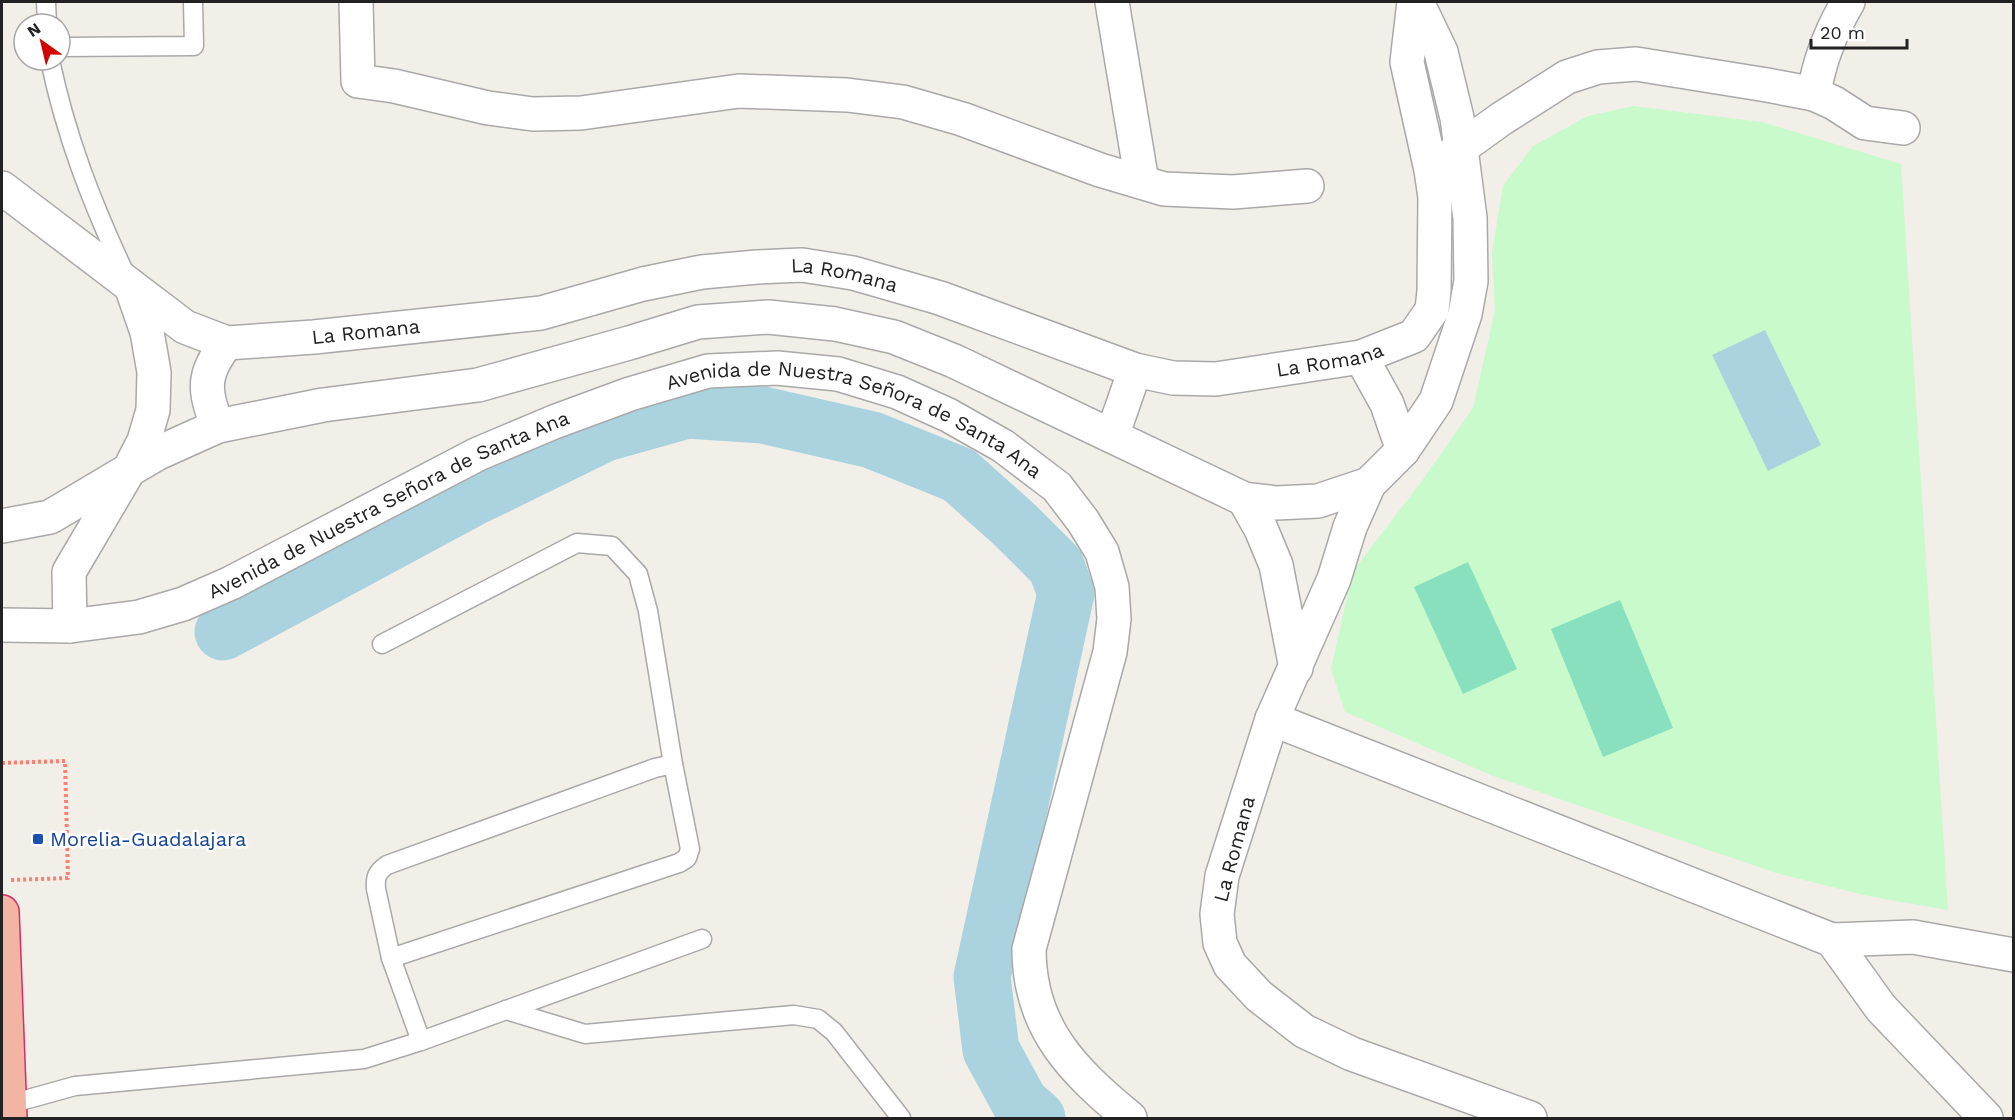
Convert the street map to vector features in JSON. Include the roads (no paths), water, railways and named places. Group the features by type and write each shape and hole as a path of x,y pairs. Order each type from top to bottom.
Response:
{"highway":[{"path":"2,912 10,1112"}],"street":[{"path":"356,2 358,81 394,86 488,108 533,114 582,113 739,91 847,95 903,102 962,119 1100,170 1164,189 1233,192 1307,186"},
{"path":"1112,2 1142,182"},
{"path":"1415,2 1407,62 1431,170 1501,119 1568,77 1598,67 1636,64 1767,84 1814,94 1834,103 1865,123 1903,128"},
{"name":"La Romana","path":"1415,2 1441,52 1450,84 1461,148 1470,218 1471,281 1465,314 1436,402 1403,450 1369,484 1350,527 1334,579 1272,719 1222,876 1216,914 1220,943 1230,965 1259,996 1304,1031 1352,1054 1530,1119"},
{"path":"1814,94 1817,73 1831,33 1848,2"},
{"name":"La Romana","path":"2,188 185,327 227,343 314,337 541,313 643,284 702,272 802,265 853,273 940,298 1135,370 1173,378 1216,379 1361,357 1414,336 1432,310 1434,291 1435,197 1431,170"},
{"name":"La Romana","path":"70,626 69,572 129,470 144,441 153,410 154,372 147,332 131,286"},
{"name":"La Romana","path":"2,526 50,517 158,453 218,426 323,405 478,385 698,322 768,317 835,324 894,337 954,361 1244,499 1276,503 1318,501 1369,484"},
{"path":"218,426 209,406 207,381 213,359 227,343"},
{"path":"1361,357 1387,404 1403,450"},
{"name":"Avenida de Nuestra Señora de Santa Ana","path":"2,626 70,626 139,617 183,604 231,583 478,454 554,422 630,394 708,371 777,368 838,374 897,392 948,415 1003,446 1057,487 1083,520 1102,552 1112,587 1114,619 1110,652 1029,949 1029,973 1034,997 1059,1049 1082,1076 1130,1119"},
{"path":"1112,436 1135,370"},
{"path":"1244,499 1261,529 1276,565 1296,668"},
{"path":"1272,719 1832,940 1913,937 2013,955"},
{"path":"1832,940 1881,1008 1986,1119"}],"lane":[{"path":"72,47 194,46 193,2"},
{"path":"52,72 60,108 85,183 131,286"},
{"path":"382,644 577,543 612,546 638,574 646,602 673,764 690,839 687,858 679,863 391,958"},
{"path":"421,1041 391,958 375,880 379,871 387,865 644,772 673,764"},
{"path":"10,1112 75,1086 364,1059 421,1041 702,939"},
{"path":"506,1010 585,1034 794,1015 818,1019 834,1032 901,1119"}],"water":[{"path":"1765,330 1821,445 1768,471 1712,355"}],"waterway":[{"path":"223,632 472,498 605,433 687,410 763,415 872,440 959,475 1015,525 1056,566 1066,593 982,977 991,1050 1020,1103 1037,1118"}],"place":[{"name":"Morelia-Guadalajara","path":"38,839"}]}
